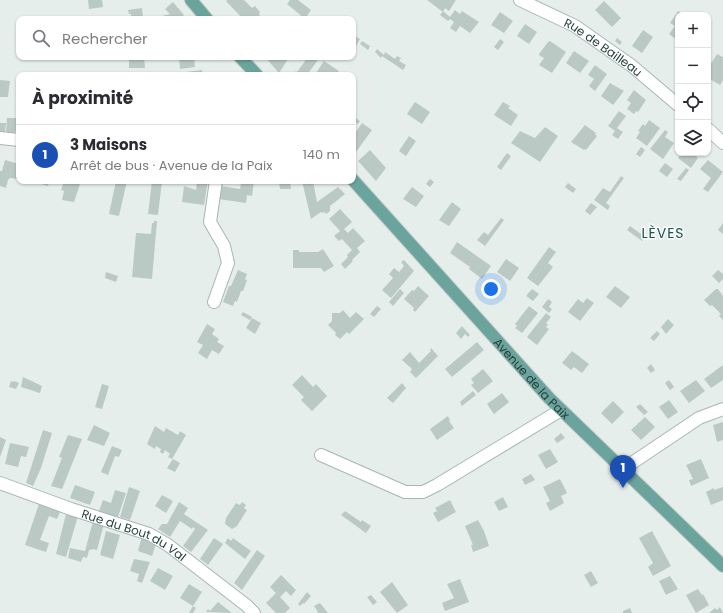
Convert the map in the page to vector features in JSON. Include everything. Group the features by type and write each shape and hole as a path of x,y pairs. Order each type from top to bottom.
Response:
{"main road":[{"path":"191,0 205,16"},
{"path":"243,60 254,72"},
{"name":"Avenue de la Paix","path":"356,183 561,410 723,566"}],"street":[{"name":"Rue de Bailleau","path":"520,0 575,26 632,66 675,102"},
{"path":"711,132 723,143"},
{"path":"0,138 16,140"},
{"path":"214,302 228,262 224,246 210,222 216,184"},
{"path":"624,471 632,463 699,418 723,409"},
{"path":"321,455 405,492 422,492 437,486 561,410"},
{"name":"Rue du Bout du Val","path":"0,483 71,509 149,534 168,545 246,605 254,613"}],"building":[{"path":"88,0 102,0 103,7 89,9"},
{"path":"244,0 252,8 255,6 260,12 260,15 240,16 226,1"},
{"path":"290,0 298,0 311,10 307,16 301,16 287,4"},
{"path":"427,0 456,0 449,11 445,8 443,12"},
{"path":"604,1 621,18 612,27 595,10"},
{"path":"173,2 184,15 162,16 170,14 165,9"},
{"path":"142,8 143,16 131,16 131,14 129,14 128,10"},
{"path":"455,10 460,14 462,11 479,22 470,33 460,26 456,32 450,28 454,22 450,19 448,21 440,15 443,11 450,17"},
{"path":"500,12 513,21 504,33 491,25"},
{"path":"675,16 675,26 670,23"},
{"path":"525,24 537,32 529,44 517,36"},
{"path":"675,26 675,39 669,34"},
{"path":"643,30 653,37 642,53 632,46"},
{"path":"356,37 360,39 356,46"},
{"path":"617,38 622,42 620,45 615,41"},
{"path":"500,39 504,42 498,50 494,47"},
{"path":"362,41 370,46 368,50 360,44"},
{"path":"550,41 566,52 552,73 539,65 544,58 539,54"},
{"path":"377,49 384,55 385,52 395,59 397,56 401,58 399,61 406,65 403,70 382,56 381,58 375,52"},
{"path":"574,51 589,61 580,73 566,63"},
{"path":"717,54 723,57 723,80 720,85 711,80 711,63"},
{"path":"129,60 144,60 145,68 129,68"},
{"path":"179,60 194,60 195,67 180,69"},
{"path":"268,60 287,60 280,72"},
{"path":"306,60 318,60 309,72 297,72"},
{"path":"324,61 339,71 338,72 317,72"},
{"path":"595,65 607,74 595,91 589,86 594,79 588,75"},
{"path":"202,70 202,72 186,72"},
{"path":"0,80 10,81 8,97 0,97"},
{"path":"610,83 624,91 613,105 601,96"},
{"path":"634,90 646,100 638,112 636,111 634,114 627,109 631,103 627,100"},
{"path":"415,102 430,112 422,124 407,114"},
{"path":"503,102 510,106 508,108 518,115 511,126 494,115"},
{"path":"619,111 626,116 617,128 623,132 618,139 612,135 615,131 608,126"},
{"path":"7,118 16,118 16,131 14,134 6,133"},
{"path":"356,118 360,121 358,124 356,123"},
{"path":"649,120 660,128 647,146 636,138 640,132 638,131 643,124 645,126"},
{"path":"0,123 6,123 5,132 0,132"},
{"path":"362,123 372,130 356,152 356,132"},
{"path":"585,125 596,133 595,134 597,136 586,150 584,150 571,142"},
{"path":"545,127 558,136 540,162 511,143 520,131 535,138"},
{"path":"665,130 668,132 665,137 674,143 663,159 650,149"},
{"path":"409,136 416,141 406,156 399,151"},
{"path":"641,147 645,150 640,157 636,154"},
{"path":"370,150 386,168 376,181 358,161"},
{"path":"507,153 511,156 501,170 497,167"},
{"path":"679,156 696,156 698,158 691,168 678,158"},
{"path":"5,160 16,163 16,179 10,178 6,188 0,186 0,171 2,171"},
{"path":"708,160 723,172 708,192 703,189 711,178 700,169"},
{"path":"665,163 673,169 667,177 659,171"},
{"path":"686,168 689,170 681,181 677,179"},
{"path":"621,176 624,178 606,203 610,206 608,210 594,200 603,188 610,192"},
{"path":"430,179 434,182 430,187 426,184"},
{"path":"568,183 576,189 573,193 565,187"},
{"path":"63,184 80,184 74,202 62,200 64,191 61,190"},
{"path":"115,184 126,184 119,216 109,214"},
{"path":"152,184 162,184 158,215 148,214"},
{"path":"197,184 208,184 204,205 182,202 184,186 196,190"},
{"path":"241,184 254,184 252,196 247,195 246,203 218,199 220,186 240,189"},
{"path":"279,184 290,184 291,189 280,189"},
{"path":"303,184 314,184 317,202 338,187 345,194 330,206 330,211 326,214 325,212 321,212 311,219"},
{"path":"412,187 424,196 416,207 403,199"},
{"path":"452,202 461,209 449,226 439,220"},
{"path":"591,203 597,207 590,215 585,211"},
{"path":"340,209 352,222 344,229 348,233 353,228 365,241 357,248 360,252 345,269 341,264 352,250 342,239 339,241 334,236 340,231 329,219"},
{"path":"501,218 504,220 485,246 477,240 484,232 488,235"},
{"path":"154,221 157,221 152,279 132,277 136,233 151,234 152,223 154,223"},
{"path":"723,223 723,234 718,230"},
{"path":"630,226 645,237 642,241 627,230"},
{"path":"457,242 491,266 482,279 469,269 470,267 450,253"},
{"path":"549,247 556,252 548,263 553,267 538,286 527,278"},
{"path":"323,249 334,266 324,272 321,268 293,268 293,250 299,250 299,252 318,252"},
{"path":"506,259 519,268 510,281 497,272"},
{"path":"404,260 414,271 391,298 382,290 393,278 389,274 394,268 399,272 404,266 401,262"},
{"path":"238,270 247,274 245,279 247,280 243,291 241,291 237,302 235,301 233,306 223,302 229,286 231,286"},
{"path":"718,270 723,274 723,279 719,283 712,276"},
{"path":"106,272 118,276 116,282 105,278"},
{"path":"418,286 429,296 415,312 413,310 414,308 404,299"},
{"path":"615,286 630,297 621,308 606,297"},
{"path":"400,289 404,293 393,306 389,302"},
{"path":"532,289 539,294 533,301 526,296"},
{"path":"716,289 718,289 723,296 723,320 719,316 721,314 712,305 710,306 704,300"},
{"path":"587,298 594,303 580,321 568,312 578,299 583,303"},
{"path":"548,299 552,302 549,307 552,309 549,313 542,307"},
{"path":"377,306 381,309 374,317 370,314"},
{"path":"529,306 538,313 522,333 515,328 517,326 515,324"},
{"path":"343,310 350,318 356,312 364,319 349,334 347,332 340,339 328,325 332,321 332,313 340,313"},
{"path":"243,312 252,317 250,320 241,315"},
{"path":"546,313 551,317 546,323 548,325 546,327 549,329 537,345 527,337"},
{"path":"252,318 261,323 255,334 246,328"},
{"path":"668,319 674,325 666,334 661,327"},
{"path":"207,324 215,329 212,334 219,339 217,342 224,346 219,354 212,350 207,359 198,353 203,345 197,342"},
{"path":"462,326 470,335 468,337 465,334 461,339 456,333"},
{"path":"657,331 660,334 654,341 650,338"},
{"path":"477,342 484,350 452,377 445,369"},
{"path":"431,348 438,356 416,378 410,372 412,369 402,360 410,352 419,363 431,351"},
{"path":"572,351 589,364 582,373 574,367 571,370 562,363"},
{"path":"651,364 655,370 651,373 647,368"},
{"path":"723,365 723,380 711,388 704,379"},
{"path":"483,369 493,381 478,393 471,385 474,383 471,379"},
{"path":"302,375 313,387 316,384 327,396 312,411 301,400 304,397 292,385"},
{"path":"23,377 42,386 40,393 21,387"},
{"path":"669,380 674,387 670,390 665,383"},
{"path":"696,380 705,391 689,403 680,391"},
{"path":"11,381 19,383 16,389 9,387"},
{"path":"402,383 406,388 393,403 387,398"},
{"path":"102,384 109,386 102,409 95,407"},
{"path":"473,391 476,395 462,406 460,402"},
{"path":"502,393 509,402 494,414 487,404"},
{"path":"669,400 678,412 668,419 659,407"},
{"path":"613,401 624,412 612,424 601,413"},
{"path":"640,404 648,412 644,415 636,407"},
{"path":"448,416 449,421 454,428 437,440 430,429"},
{"path":"645,417 655,427 641,440 631,430"},
{"path":"723,422 723,440 717,442 713,425"},
{"path":"94,425 110,433 104,446 87,440"},
{"path":"155,426 164,432 166,428 178,435 180,431 186,435 172,459 168,457 170,454 165,450 163,454 160,452 161,449 156,446 155,449 147,444"},
{"path":"43,430 52,433 41,468 33,486 26,483"},
{"path":"561,433 565,438 557,443 554,439"},
{"path":"68,435 82,439 62,489 51,486 62,458 59,457"},
{"path":"0,437 6,440 0,457"},
{"path":"10,443 29,447 26,457 21,456 18,467 5,464"},
{"path":"112,446 122,450 119,457 115,456 108,475 101,472"},
{"path":"550,449 558,462 546,469 538,455"},
{"path":"173,459 180,463 175,472 167,468"},
{"path":"701,459 709,478 691,486 689,480 693,479 686,465"},
{"path":"531,474 535,480 525,485 522,479"},
{"path":"560,479 567,493 561,496 564,503 550,511 546,503 550,501 543,487"},
{"path":"75,485 95,492 90,505 70,498"},
{"path":"129,487 140,491 130,520 120,517"},
{"path":"723,487 723,500 711,505 706,492 714,488 714,490"},
{"path":"115,490 126,493 118,517 99,511 103,500 111,503"},
{"path":"162,495 173,501 166,513 155,506"},
{"path":"503,497 508,507 499,511 494,502"},
{"path":"450,500 456,512 438,522 433,513 437,511 435,508"},
{"path":"179,502 188,508 184,514 208,530 191,552 183,546 195,529 193,527 192,529 180,521 170,537 158,529 162,524 167,524"},
{"path":"242,502 246,505 244,508 247,510 237,526 232,529 225,524 226,518 236,503 240,505"},
{"path":"39,504 60,512 57,519 49,516 40,540 49,543 46,552 25,545"},
{"path":"345,511 361,522 362,520 371,526 366,533 341,515"},
{"path":"66,514 78,516 66,557 56,554"},
{"path":"478,520 484,531 489,546 473,552 471,545 473,545 465,526"},
{"path":"93,521 104,524 97,550 89,550 87,558 83,557 81,562 68,558 70,548 85,551"},
{"path":"106,531 120,535 113,559 100,555"},
{"path":"652,531 671,566 653,576 648,567 653,563 639,538"},
{"path":"142,536 157,541 152,556 138,551"},
{"path":"214,538 223,544 208,565 200,559"},
{"path":"228,538 231,541 233,538 251,551 245,559 225,543"},
{"path":"257,550 265,556 242,590 234,583"},
{"path":"134,559 150,562 142,583 137,581 139,574 130,571"},
{"path":"158,568 173,576 165,590 150,581"},
{"path":"591,571 598,583 591,587 584,575"},
{"path":"281,575 296,590 291,596 286,591 280,597 290,608 285,613 276,613 266,603 276,593 270,587"},
{"path":"670,576 678,589 666,595 659,581"},
{"path":"460,579 469,602 445,611 442,603 454,598 447,584"},
{"path":"392,582 408,605 397,613 380,592"},
{"path":"189,584 202,592 193,606 180,598"},
{"path":"698,589 702,595 703,594 709,605 696,613 686,595"},
{"path":"307,592 311,596 304,604 303,603 300,606 298,604"},
{"path":"371,595 377,602 373,605 367,597"},
{"path":"218,602 232,613 206,612 208,609 210,611"},
{"path":"320,603 328,613 317,613 318,612 314,606"},
{"path":"193,606 196,608 193,613 189,613"},
{"path":"720,607 723,613 709,613 715,608 717,610"},
{"path":"630,608 632,613 623,613 623,611"}],"place":[{"name":"3 Maisons","path":"623,488"}],"district":[{"name":"LÈVES","path":"663,233"}]}
